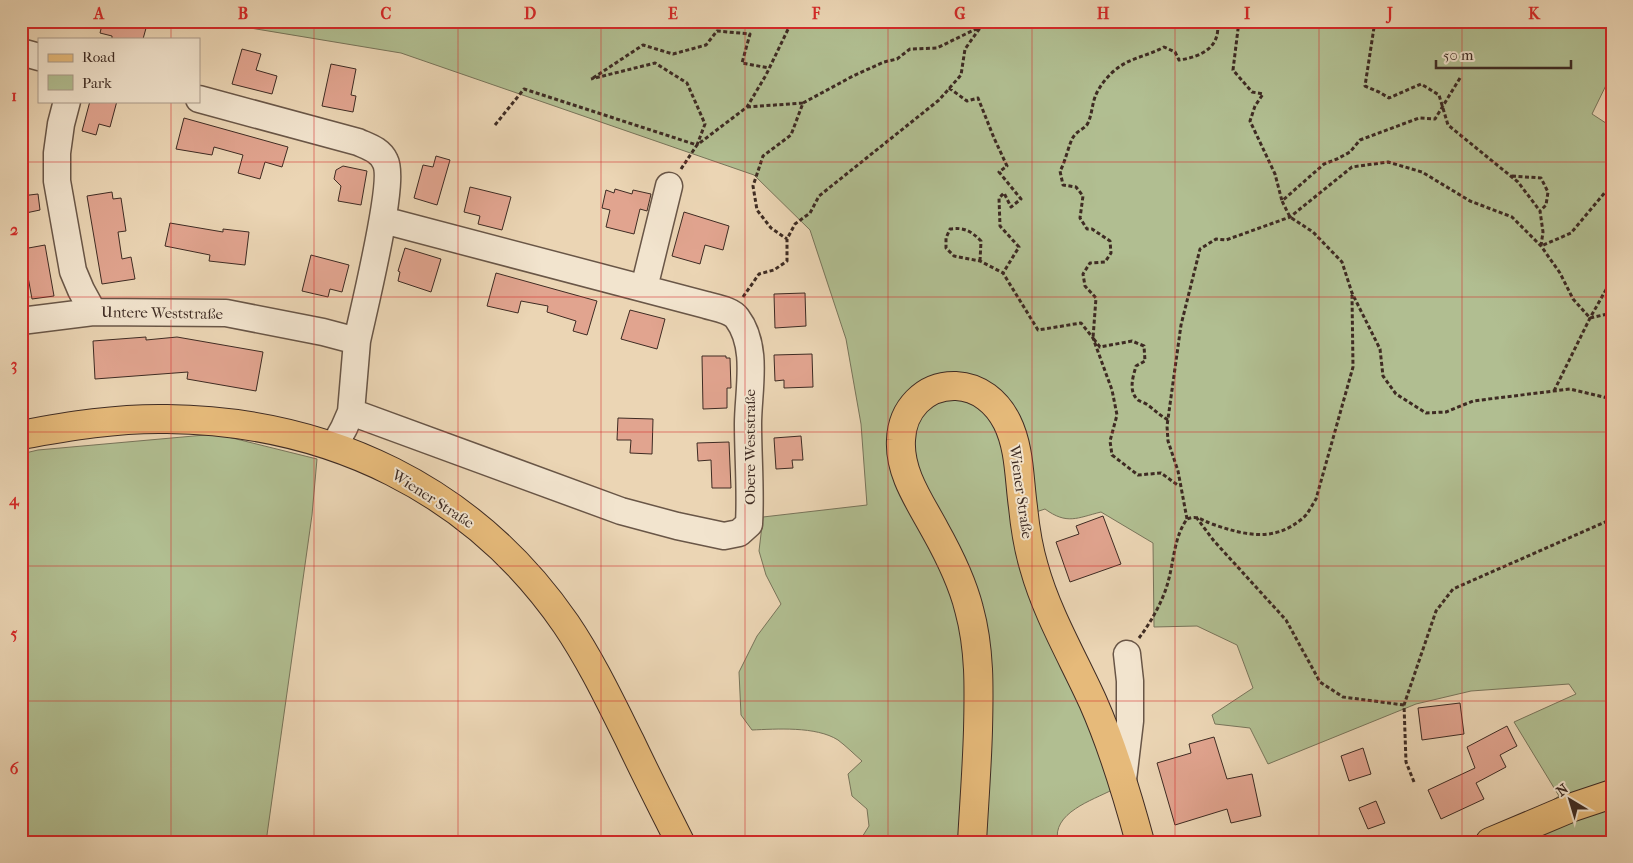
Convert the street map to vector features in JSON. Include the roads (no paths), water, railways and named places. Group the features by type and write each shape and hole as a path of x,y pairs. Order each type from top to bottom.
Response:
{"main road":[{"name":"Wiener Straße","path":"972,842 979,692 976,638 962,586 952,562 907,476 900,447 906,416 917,402 935,389 952,386 975,390 991,400 1007,422 1017,454 1026,530 1034,568 1053,616 1104,726 1123,780 1140,842"},
{"name":"Wiener Straße","path":"21,436 112,421 181,420 253,426 293,434 360,456 395,473 444,503 496,544 532,581 565,623 586,655 680,842"},
{"path":"1490,842 1573,807 1612,794"}],"street":[{"path":"21,52 38,57"},
{"path":"200,99 358,142 379,152 386,162 388,175 382,220 357,341 351,412 334,446"},
{"name":"Untere Weststraße","path":"67,102 56,153 57,181 73,271 93,312 226,313 323,332 357,341"},
{"path":"382,220 644,288 669,186"},
{"name":"Obere Weststraße","path":"351,412 621,511 724,536 739,533 749,524 750,490 748,423 750,364 748,344 743,326 736,316 724,310 644,288"},
{"path":"21,321 93,312"},
{"path":"1123,780 1130,721 1130,680 1127,654"}]}
